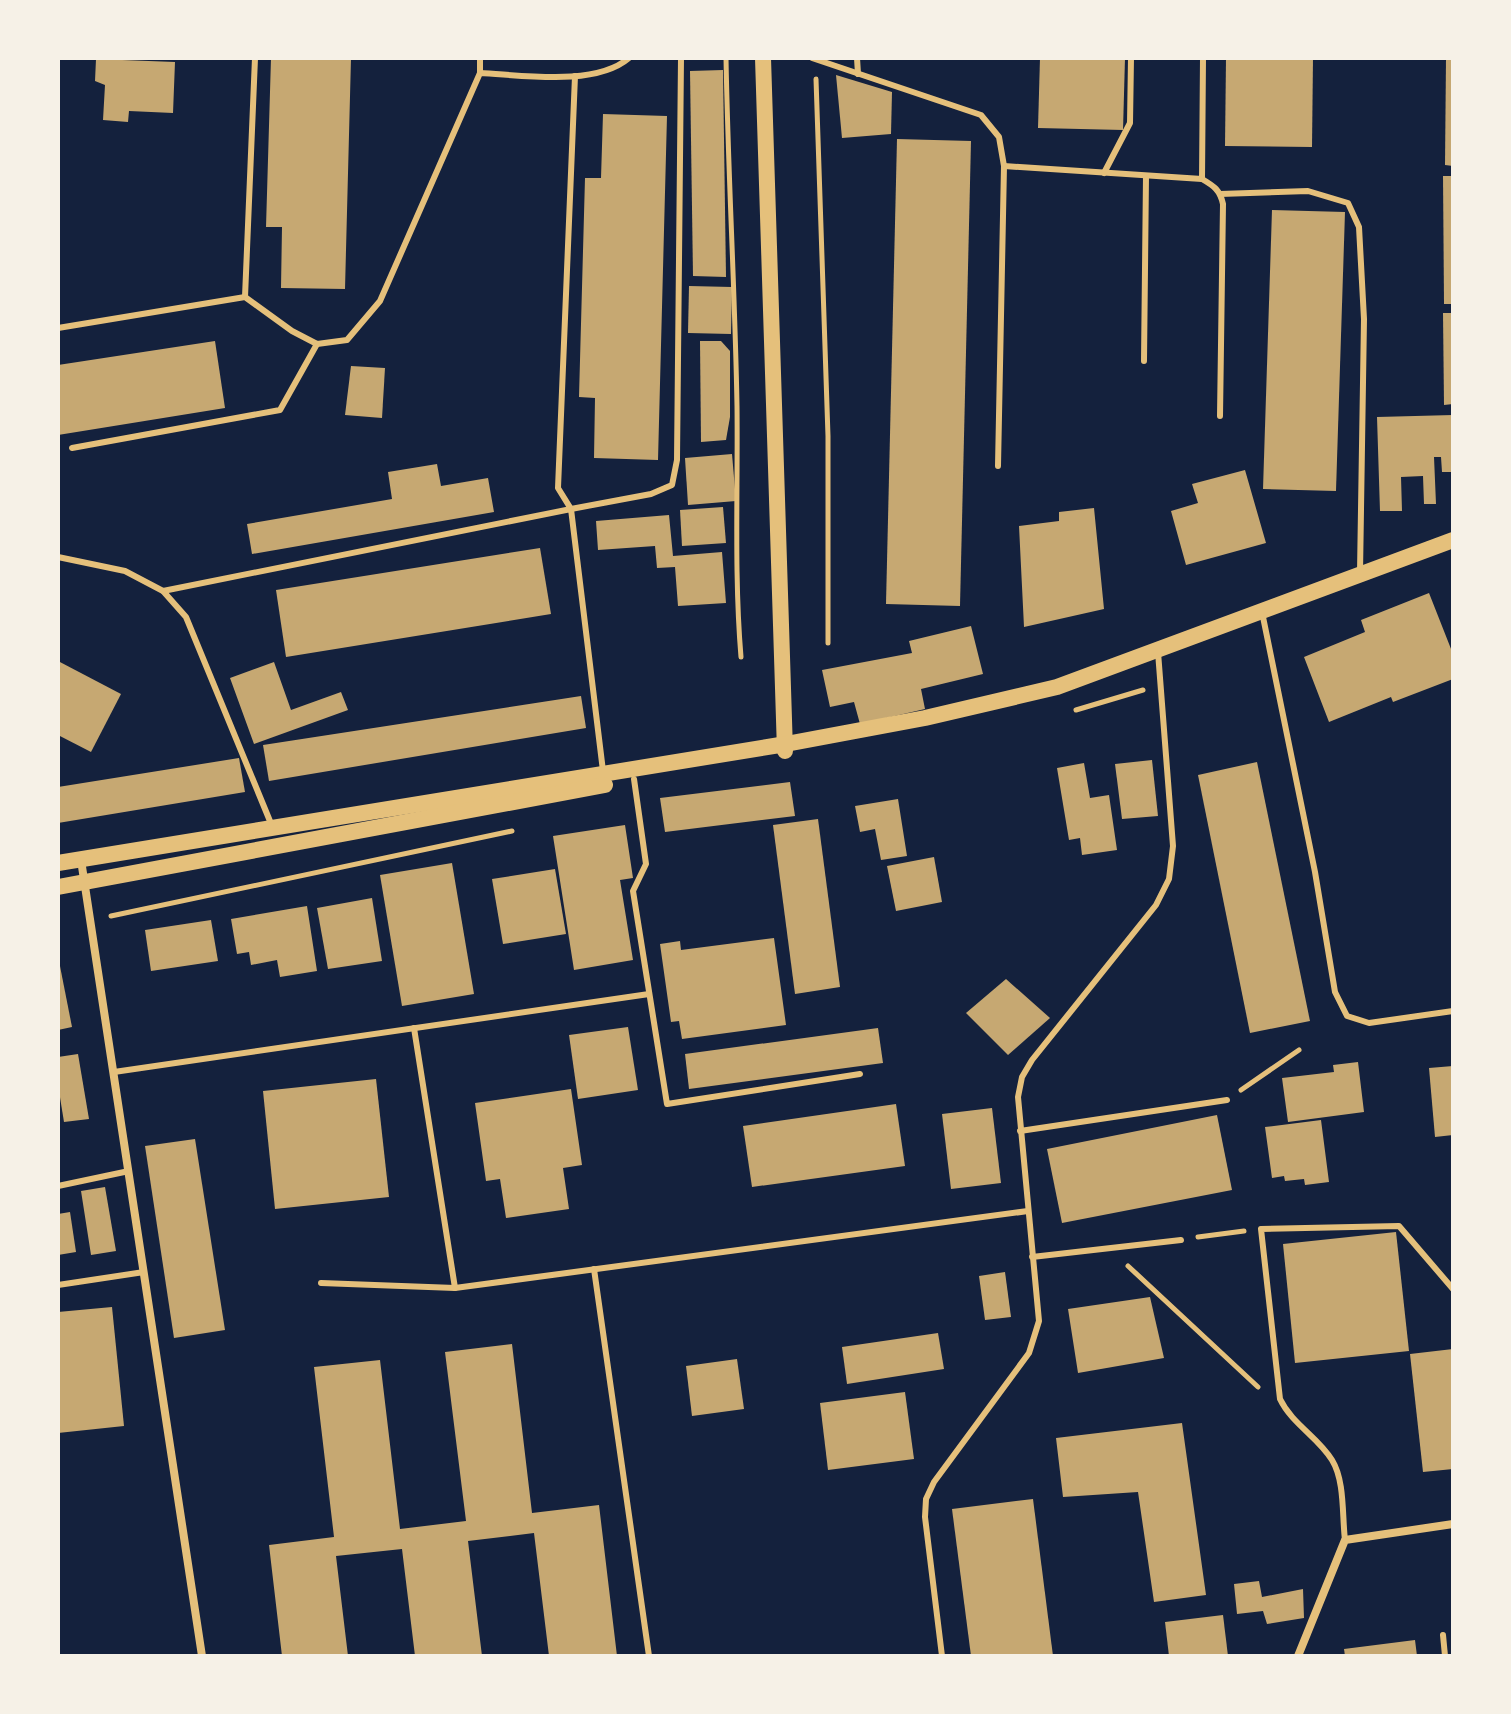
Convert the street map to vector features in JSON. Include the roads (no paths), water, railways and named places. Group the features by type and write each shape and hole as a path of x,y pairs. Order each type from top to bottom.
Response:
{"main road":[{"path":"755,58 782,748"},
{"path":"763,58 782,748"},
{"path":"58,887 634,779 1057,687 1453,540"},
{"path":"58,863 782,748"}],"street":[{"path":"81,860 202,1656"},
{"path":"1298,1656 1345,1540 1453,1524"}],"lane":[{"path":"245,297 255,58"},
{"path":"58,328 245,297 292,331 317,344 347,340 380,301 480,73 480,58"},
{"path":"480,73 575,76 617,68 629,58"},
{"path":"163,591 651,494 672,485 677,460 681,58"},
{"path":"857,58 858,74"},
{"path":"1104,173 1130,123 1131,58"},
{"path":"1202,179 1203,58"},
{"path":"814,59 981,115 999,137 1004,166 998,466"},
{"path":"575,76 558,488 571,509 604,774"},
{"path":"1004,166 1202,179 1220,194 1223,204 1220,416"},
{"path":"1144,361 1146,176"},
{"path":"1220,194 1308,191 1348,203 1359,227 1364,319 1360,573"},
{"path":"72,448 280,410 317,344"},
{"path":"58,557 125,571 163,591 186,617 273,828"},
{"path":"1262,612 1315,872 1335,992 1347,1016 1369,1023 1453,1011"},
{"path":"942,1656 925,1517 926,1499 934,1482 1029,1353 1039,1321 1020,1131 1018,1097 1022,1077 1032,1060 1156,905 1169,879 1173,846 1158,652"},
{"path":"634,779 646,864 633,891 667,1104 860,1074"},
{"path":"114,1072 649,994"},
{"path":"414,1028 455,1288"},
{"path":"1020,1131 1227,1100"},
{"path":"58,1186 129,1171"},
{"path":"321,1283 455,1288 1028,1211"},
{"path":"1345,1540 1338,1475 1333,1461 1285,1410 1280,1399 1261,1229 1399,1226 1453,1289"},
{"path":"1032,1257 1181,1240"},
{"path":"594,1269 649,1656"},
{"path":"58,1285 144,1272"},
{"path":"1443,1635 1445,1656"}]}
